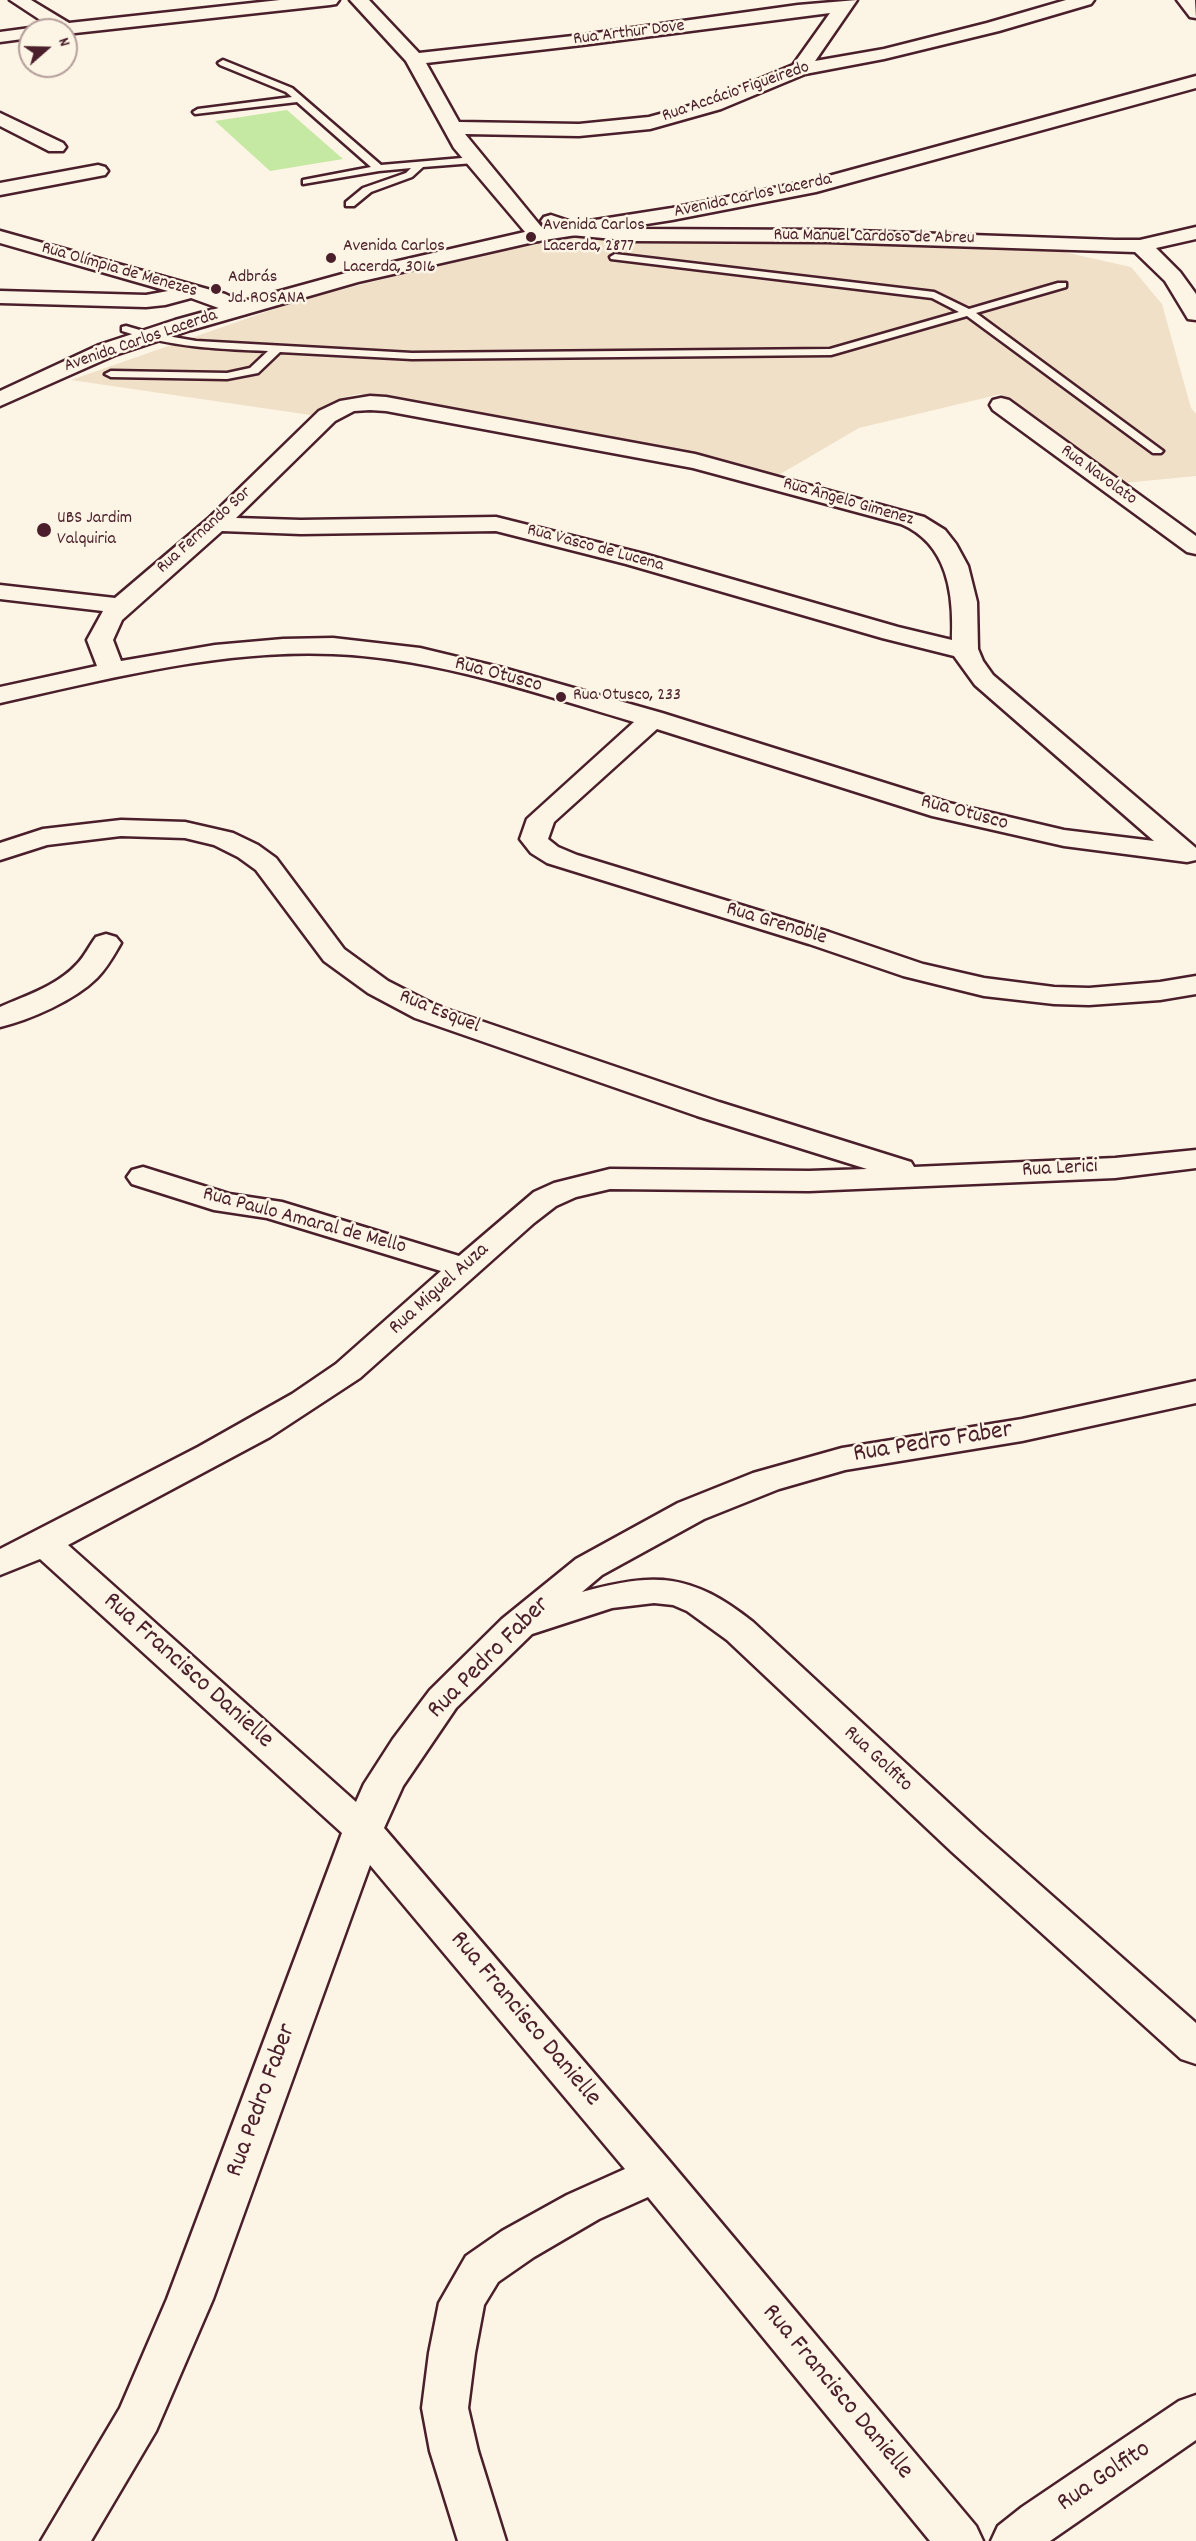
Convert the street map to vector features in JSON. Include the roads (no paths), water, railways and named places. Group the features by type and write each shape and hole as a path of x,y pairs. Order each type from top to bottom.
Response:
{"street":[{"path":"19,0 43,18"},
{"path":"78,27 330,0"},
{"path":"359,0 414,59 461,144 539,227"},
{"name":"Rua Accácio Figueiredo","path":"452,128 579,130 650,123 714,105 800,69 884,54 993,27 1085,0"},
{"path":"1186,0 1196,13"},
{"path":"800,69 846,3"},
{"name":"Rua Arthur Dove","path":"414,59 502,50 846,3"},
{"path":"0,37 18,35"},
{"name":"Avenida Carlos Lacerda","path":"0,383 126,329 217,299 410,249 767,186 918,148 1196,71"},
{"name":"Avenida Carlos Lacerda","path":"571,230 683,212 816,186 1196,82"},
{"path":"0,119 56,147"},
{"path":"0,189 98,171"},
{"name":"Avenida Carlos Lacerda","path":"0,399 107,350 148,336 238,309 539,227"},
{"name":"Rua Manuel Cardoso de Abreu","path":"539,227 635,235 817,236 1140,246 1196,233"},
{"name":"Rua Olímpia de Menezes","path":"0,237 217,299 238,309"},
{"path":"1140,246 1160,261 1175,278 1188,295 1196,314"},
{"path":"0,297 146,301 165,299 189,291"},
{"name":"Rua Ângelo Gimenez","path":"342,407 386,404 695,461 906,518 928,528 937,537 961,581 965,613 963,650"},
{"name":"Rua Navolato","path":"1001,405 1196,547"},
{"name":"Rua Fernando Sor","path":"112,669 100,640 111,618 216,524 327,416 342,407"},
{"path":"1164,524 1196,520"},
{"name":"Rua Vasco de Lucena","path":"216,524 301,527 496,524 603,550 891,633 963,650"},
{"path":"0,592 122,606"},
{"name":"Rua Otusco","path":"0,695 112,669 215,653 283,647 333,646 420,656 494,673 653,719 942,810 1064,838 1190,854"},
{"path":"963,650 971,665 984,680 1190,854"},
{"name":"Rua Grenoble","path":"653,719 541,819 534,839 547,853 914,970 991,988 1060,997 1116,997 1159,993 1196,985"},
{"name":"Rua Esquel","path":"0,852 43,837 121,828 184,830 223,839 248,851 266,864 334,955 378,987 426,1012 708,1109 924,1176"},
{"path":"0,1018 71,986 87,974 99,958 106,943"},
{"name":"Rua Lerici","path":"924,1176 1115,1168 1196,1158"},
{"name":"Rua Miguel Auza","path":"0,1563 44,1543 212,1454 320,1392 348,1371 545,1199 582,1184 629,1178 809,1181 924,1176"},
{"name":"Rua Paulo Amaral de Mello","path":"143,1177 225,1203 271,1209 465,1268"},
{"name":"Rua Pedro Faber","path":"66,2541 139,2417 190,2299 363,1830 384,1784 443,1699 515,1629 589,1567 691,1511 766,1481 842,1459 1022,1430 1196,1392"},
{"name":"Rua Francisco Danielle","path":"44,1543 363,1830 655,2175 959,2541"},
{"name":"Rua Golfito","path":"515,1629 607,1598 648,1592 665,1592 694,1599 711,1608 740,1631 966,1842 1196,2048"},
{"path":"482,2541 454,2451 446,2408 452,2353 462,2303 482,2269 519,2244 583,2207 655,2175"},
{"name":"Rua Golfito","path":"1015,2541 1196,2415"}],"lane":[{"path":"223,63 282,87 300,99 379,168"},
{"path":"198,112 300,99"},
{"path":"307,182 379,168 474,160"},
{"path":"350,204 367,190 409,175 419,166"},
{"path":"615,257 934,295 968,312 1157,451"},
{"path":"126,329 148,336 196,344 412,356 831,352 1062,285"},
{"path":"111,375 227,376 254,371 276,350"}],"place":[{"name":"Avenida Carlos Lacerda, 2877","path":"531,237"},
{"name":"Avenida Carlos Lacerda, 3016","path":"331,258"},
{"name":"Adbrás Jd. ROSANA","path":"216,289"},
{"name":"UBS Jardim Valquiria","path":"44,530"},
{"name":"Rua Otusco, 233","path":"561,697"}]}
